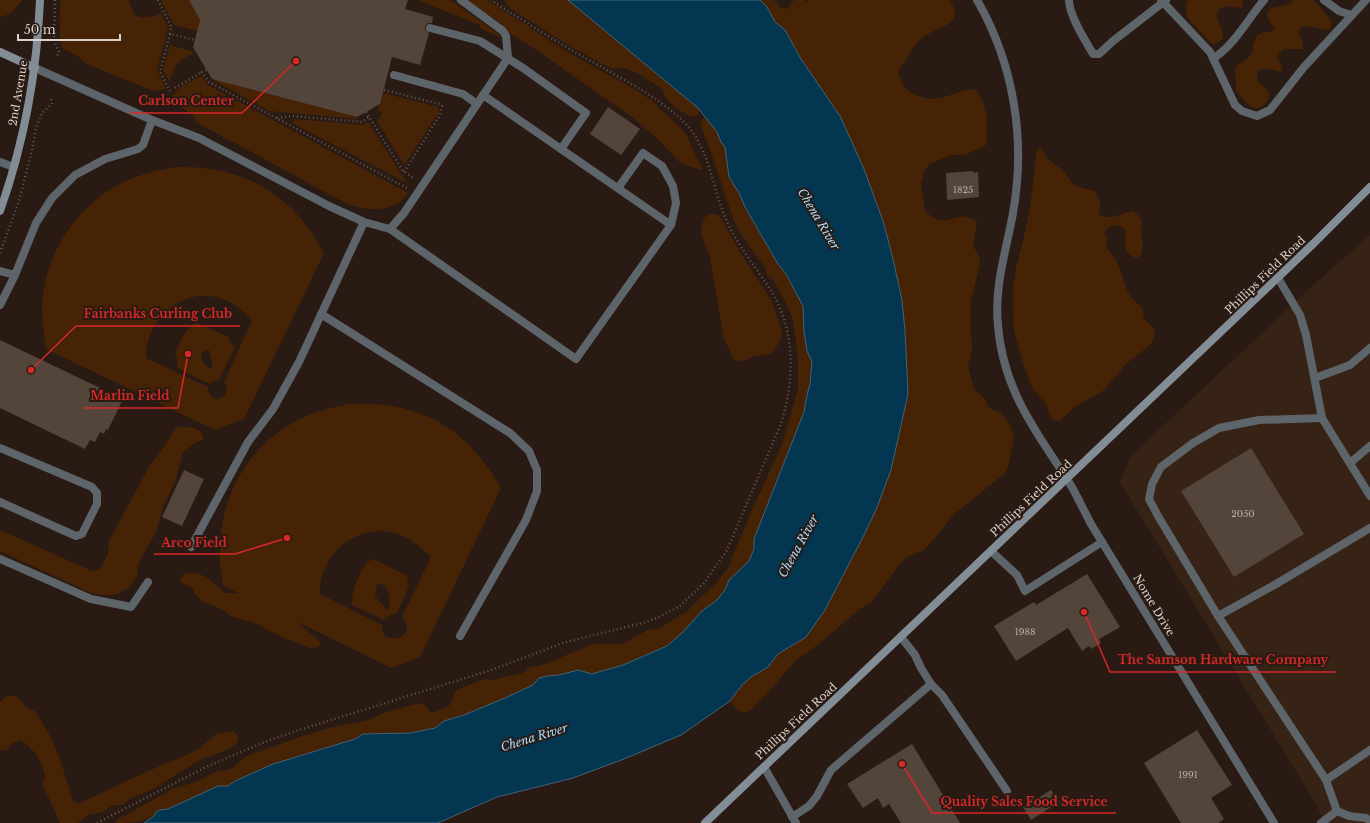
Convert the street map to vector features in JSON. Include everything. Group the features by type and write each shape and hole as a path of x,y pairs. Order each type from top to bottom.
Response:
{"street":[{"name":"2nd Avenue","path":"0,211 14,167 26,116 34,68 40,0"},
{"path":"390,229 404,213 508,58 506,36 503,31 461,0"},
{"name":"Nome Drive","path":"977,0 992,29 1005,66 1013,97 1018,133 1017,188 1013,216 998,282 997,301 998,327 1006,369 1022,406 1034,428 1067,479 1102,542 1274,823"},
{"path":"1069,0 1069,7 1093,54 1099,54 1163,1 1210,52 1235,105 1242,112 1257,116 1270,110 1304,67 1366,0"},
{"path":"1214,58 1225,51 1234,41 1264,0"},
{"path":"1324,0 1339,11 1351,15"},
{"path":"430,28 480,41 508,58 586,113 561,149"},
{"path":"0,52 152,120 199,138 329,206 364,222 390,229 576,359 671,225 676,203 673,186 662,166 643,153 618,188"},
{"path":"394,75 463,94 477,104"},
{"path":"483,95 671,225"},
{"path":"0,305 15,275 36,223 52,198 75,175 105,160 138,149 143,144 152,120"},
{"path":"0,162 14,167"},
{"name":"Phillips Field Road","path":"705,823 1278,278 1370,187"},
{"path":"191,547 248,442 277,402 299,362 364,222"},
{"path":"0,271 15,275"},
{"path":"1278,278 1300,315 1306,335 1322,418 1370,496"},
{"path":"321,314 510,433 529,451 537,470 536,491 526,520 460,636"},
{"path":"1315,378 1350,365 1370,348"},
{"path":"1322,418 1259,420 1219,428 1193,443 1161,467 1152,484 1149,500 1218,616 1326,780 1336,811"},
{"path":"1350,463 1370,446"},
{"path":"0,448 92,487 97,493 97,504 82,534 76,536 0,502"},
{"path":"1218,616 1276,584 1370,528"},
{"path":"992,551 1017,575 1025,591 1102,542"},
{"path":"0,559 91,599 131,607 148,582"},
{"path":"901,637 916,655 921,668 931,684 942,695 1007,791"},
{"path":"764,767 794,820 817,796 831,770 931,684"},
{"path":"1326,780 1370,750"},
{"path":"1336,811 1349,816 1369,819"},
{"path":"1321,823 1336,811"}],"path":[{"path":"55,0 54,41 60,52 57,56"},
{"path":"158,0 172,26 160,72 170,91"},
{"path":"97,823 206,767 276,739 490,670 563,643 636,625 657,618 680,606 697,591 711,574 726,550 785,413 789,388 790,361 785,324 778,304 736,238 720,204 705,155 698,141 686,124 665,106 649,95 565,47 491,0"},
{"path":"49,28 54,28"},
{"path":"170,34 195,40"},
{"path":"175,88 206,70"},
{"path":"202,72 210,82 407,188 414,178 404,172 366,112"},
{"path":"384,90 440,104 442,106 440,115 404,172"},
{"path":"0,253 19,201 36,128 42,113 52,104 51,99"},
{"path":"277,118 292,116 362,122 369,117"}],"shaded area":[{"path":"0,0 22,0 10,13 0,17"},
{"path":"61,0 129,0 134,14 137,16 143,18 161,13 168,28 157,71 166,89 153,91 85,63 79,57 64,49 59,40 63,45 60,32 62,19 59,24"},
{"path":"161,0 189,0 200,20 197,31 174,25"},
{"path":"417,0 450,0 504,39 480,28 480,25"},
{"path":"467,0 487,0 569,53 653,101 681,128 687,136 702,169 701,170 683,164 677,160 661,142 632,117 511,34 499,22"},
{"path":"504,0 568,0 698,108 700,111 698,115 691,117 678,109 666,98 662,89 639,74 624,68 614,69 602,64 565,43 511,9"},
{"path":"760,0 774,0 781,8 787,9 794,0 804,0 807,2 811,0 950,0 954,9 952,21 947,25 927,34 921,39 898,72 905,87 914,94 928,99 937,99 974,89 979,94 985,107 987,131 985,146 966,155 952,155 929,164 925,170 921,183 925,211 933,218 941,221 964,216 977,222 973,246 979,256 980,265 971,300 970,319 972,348 968,366 974,389 985,399 988,407 1001,413 1010,424 1014,438 1008,467 1004,474 953,515 924,550 907,557 899,565 871,603 861,608 819,644 795,661 751,710 743,713 730,701 742,685 751,677 768,667 778,654 790,648 844,572 863,537 891,470 908,394 902,300 884,224 864,169 840,116 801,59 785,30 775,22 767,7"},
{"path":"1188,0 1243,0 1243,5 1241,8 1227,6 1218,10 1217,17 1223,34 1221,41 1214,44 1208,40 1189,19 1186,11"},
{"path":"1293,0 1313,0 1322,9 1332,23 1330,30 1301,27 1298,34 1302,40 1303,49 1284,49 1277,56 1283,70 1281,72 1269,69 1262,69 1259,71 1257,80 1267,90 1269,95 1267,102 1261,107 1251,107 1236,91 1235,68 1250,56 1258,35 1271,32 1275,29 1268,18 1267,13 1269,10 1290,3"},
{"path":"170,45 194,52 176,64 169,82 163,70"},
{"path":"201,76 208,85 408,193 399,203 388,208 368,209 354,206 196,122 194,116 172,101 173,96 179,89"},
{"path":"214,79 357,117 356,119 270,111 215,81"},
{"path":"383,93 438,107 439,112 404,165 376,119 380,119 382,112 378,111"},
{"path":"705,117 717,132 725,147 729,177 803,306 804,331 807,351 812,362 810,384 804,412 754,539 754,549 749,561 729,580 725,590 717,600 702,611 683,632 667,646 623,665 592,674 578,670 539,678 533,685 464,715 444,721 435,728 411,733 363,734 355,739 273,764 235,781 228,786 218,786 168,809 160,810 145,820 115,823 118,819 173,789 198,781 215,772 231,769 245,757 303,736 333,727 369,720 384,713 419,703 425,705 430,712 435,712 449,706 456,690 484,679 492,680 519,674 525,672 530,667 540,666 593,644 623,644 647,630 658,629 686,612 719,580 729,567 753,508 782,444 798,390 798,358 793,319 783,297 773,280 767,275 766,269 745,240 735,223 710,148 700,124 702,119"},
{"path":"294,119 363,125 368,122 407,183 292,123"},
{"path":"1042,148 1048,160 1061,169 1075,185 1095,191 1100,201 1099,214 1112,217 1132,211 1137,214 1142,221 1142,254 1137,258 1129,254 1127,251 1125,243 1125,229 1118,225 1109,227 1104,233 1108,237 1106,247 1119,266 1127,290 1133,299 1142,307 1144,318 1155,331 1154,339 1149,346 1127,363 1103,391 1076,406 1059,421 1054,420 1049,414 1047,405 1032,388 1014,331 1013,315 1013,290 1016,268 1030,208 1037,149"},
{"path":"175,167 222,171 244,178 263,187 281,199 297,214 311,232 324,253 244,419 215,430 46,349 42,314 44,288 58,247 69,229 83,212 116,186 141,175","holes":["198,296 222,298 234,304 252,320 224,382 227,387 227,392 224,396 217,399 209,393 208,387 146,358 150,336 160,317 177,303"]},
{"path":"710,214 719,215 741,254 772,301 782,333 781,340 771,354 755,356 743,361 734,359 724,339 710,258 701,233 705,217"},
{"path":"1370,235 1370,823 1325,823 1317,806 1120,482 1131,456 1310,288","holes":["1251,448 1304,534 1234,577 1181,491"]},
{"path":"197,323 229,337 230,342 235,347 219,380 215,380 210,384 177,368 178,361 175,355 183,336 193,325","holes":["209,350 213,367 210,369 201,358 201,353"]},
{"path":"350,404 375,404 398,407 419,413 439,422 456,434 472,449 487,467 501,488 420,657 391,668 298,622 321,644 319,647 309,648 283,638 265,629 259,624 230,616 215,606 205,603 195,594 192,588 182,583 180,580 184,574 197,573 206,577 225,593 238,593 223,585 220,560 221,535 225,511 233,488 245,468 260,449 278,433 306,416","holes":["381,531 396,533 409,539 431,557 402,617 407,624 407,630 399,638 387,637 383,633 382,625 320,594 320,585 325,568 335,552 341,546 349,540 363,534"]},
{"path":"178,427 195,428 201,432 203,440 196,442 183,452 175,482 163,507 156,532 139,562 137,569 138,574 134,581 125,590 114,595 93,594 0,551 0,530 92,571 100,569 108,554 109,541 149,467"},
{"path":"373,559 407,576 407,591 401,605 396,614 390,615 384,620 352,605 355,586 361,572","holes":["380,583 384,585 389,593 388,609 386,609 375,596 376,586"]},
{"path":"7,696 16,696 28,709 35,711 48,732 59,756 73,801 78,804 146,772 187,755 200,748 216,734 232,731 238,735 238,740 236,744 229,749 200,760 149,791 132,797 122,805 112,805 103,812 88,815 78,823 60,823 42,783 45,777 43,767 33,750 20,740 14,742 7,750 0,750 0,702"}],"water":[{"name":"Chena River","path":"568,0 760,0 767,7 775,22 785,30 801,59 840,116 864,169 884,224 902,300 905,331 908,394 891,470 876,510 863,537 825,610 806,637 778,654 768,667 751,677 742,685 730,701 681,735 624,759 573,778 497,797 438,823 144,823 160,810 168,809 218,786 228,786 235,781 273,764 355,739 363,734 411,733 435,728 444,721 464,715 533,685 539,678 578,670 592,674 623,665 667,646 683,632 702,611 717,600 725,590 729,580 749,561 754,549 754,539 804,412 810,384 812,362 807,351 804,331 803,306 729,177 725,147 717,132 698,108"}],"building":[{"path":"189,0 408,0 405,9 433,17 432,23 428,23 425,26 425,30 429,33 420,65 392,57 380,104 357,117 212,79 193,47 200,20"},
{"path":"608,107 640,129 621,155 590,134"},
{"path":"973,171 973,173 978,172 979,197 947,200 946,173"},
{"path":"0,340 123,399 108,430 106,429 104,434 100,432 95,442 90,440 85,449 0,408"},
{"path":"1251,448 1304,534 1234,577 1181,491"},
{"path":"184,470 204,479 182,526 162,517"},
{"path":"1087,574 1120,627 1099,639 1101,643 1091,649 1089,646 1082,651 1068,628 1016,661 994,626 1034,602 1036,605"},
{"path":"1197,730 1232,785 1211,798 1224,819 1218,823 1181,823 1144,763"},
{"path":"912,744 960,823 901,823 889,804 883,808 878,798 863,808 847,784"},
{"path":"1051,790 1059,802 1031,820 1023,807"}],"place":[{"name":"Carlson Center","path":"296,61"},
{"name":"Marlin Field","path":"188,354"},
{"name":"Fairbanks Curling Club","path":"31,370"},
{"name":"Arco Field","path":"287,538"},
{"name":"The Samson Hardware Company","path":"1084,612"},
{"name":"Quality Sales Food Service","path":"902,764"}]}
